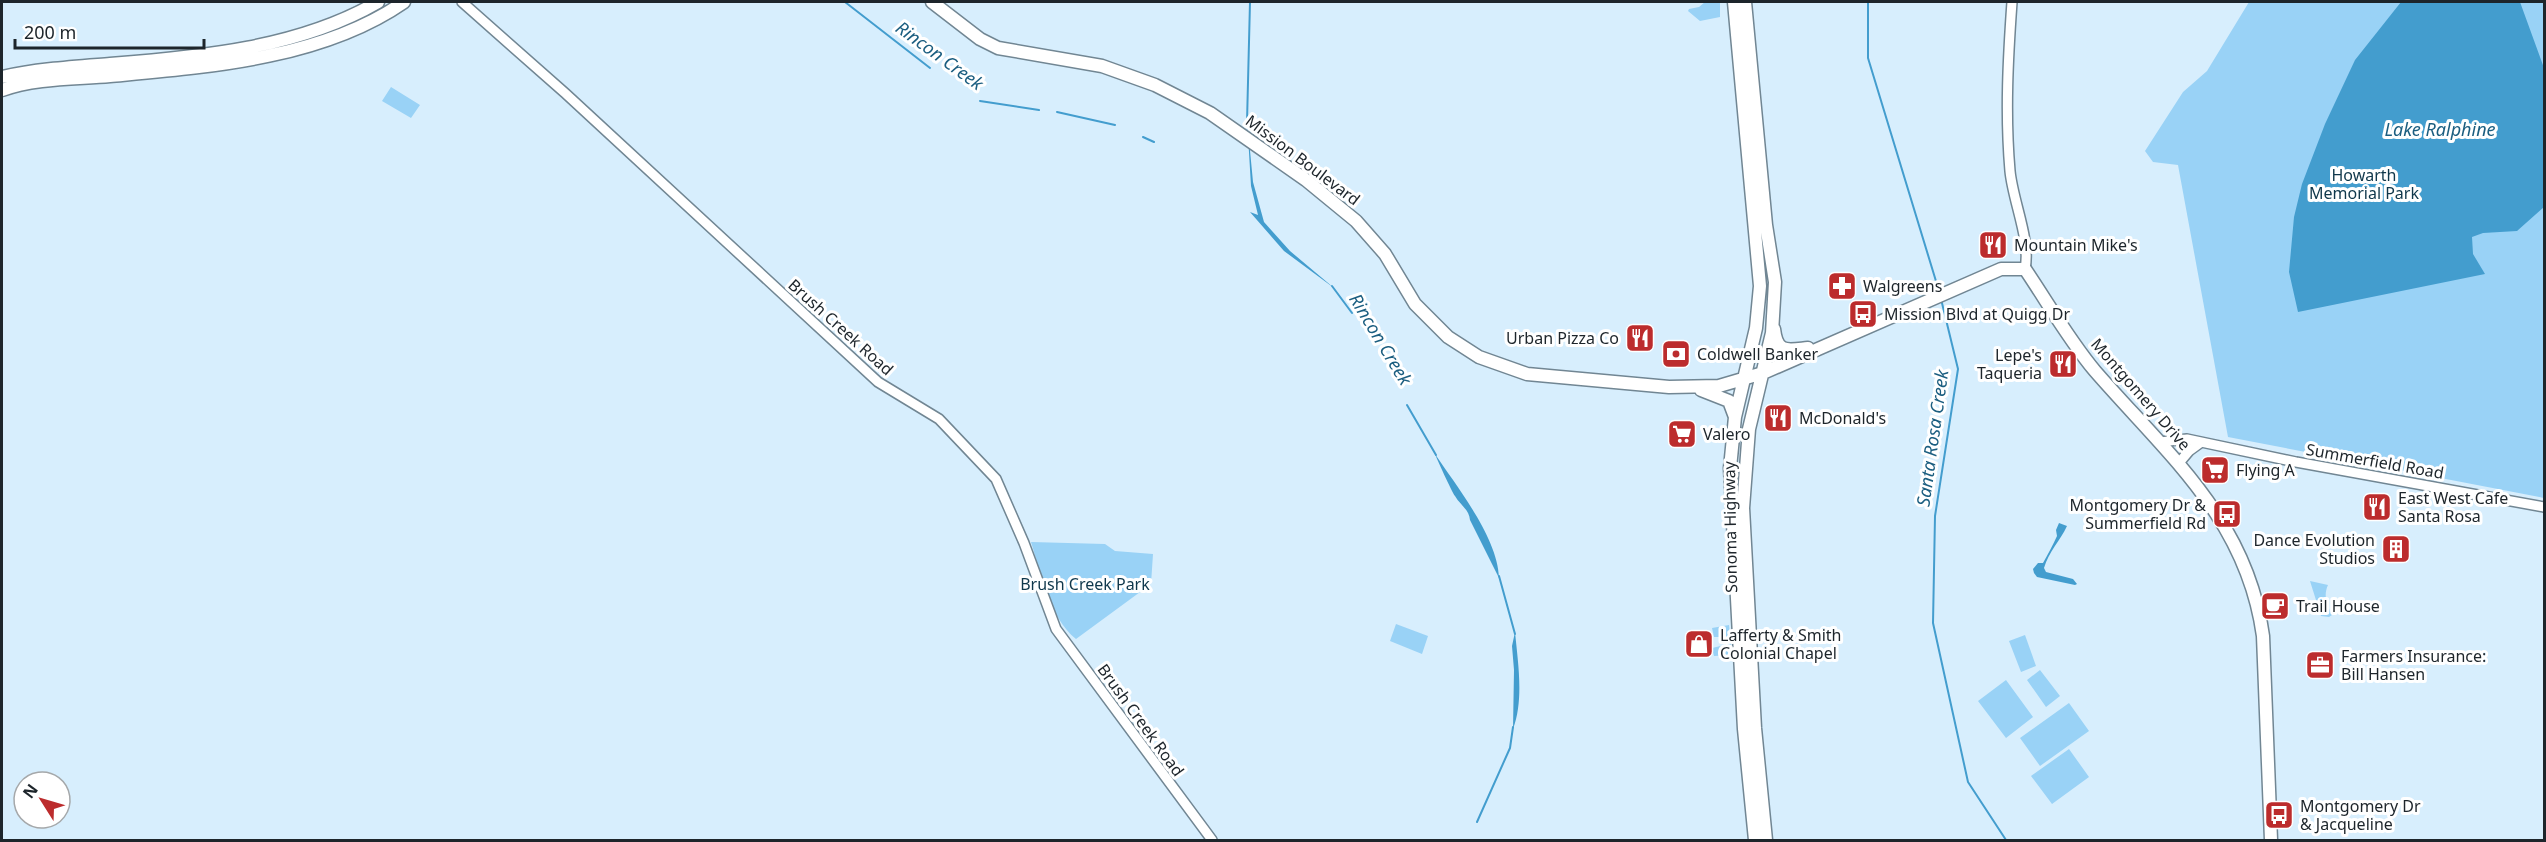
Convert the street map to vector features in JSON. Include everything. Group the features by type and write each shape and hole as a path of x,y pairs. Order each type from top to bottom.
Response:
{"main road":[{"path":"2,77 37,69 209,54 255,45 319,29 378,2"},
{"path":"2,90 42,81 210,66 258,57 346,33 404,2"},
{"name":"Mission Boulevard","path":"932,2 980,39 998,48 1089,63 1131,76 1190,102 1240,133 1306,180 1356,221 1385,255 1419,309 1448,337 1479,357 1515,371 1542,377 1696,388 1719,386 1762,373 2001,269 2025,270"},
{"name":"Sonoma Highway","path":"1734,2 1743,32 1775,282 1773,323 1749,429 1743,508 1755,728 1766,840"},
{"name":"Sonoma Highway","path":"1745,2 1743,32 1760,286 1756,328 1735,417 1731,454 1731,490 1744,729 1755,840"},
{"name":"Montgomery Drive","path":"2025,270 2093,369 2205,495 2234,541 2246,568 2260,615 2263,636 2271,840"},
{"path":"1773,323 1776,342 1782,348 1821,346"},
{"path":"1696,388 1729,401 1735,417"}],"street":[{"name":"Brush Creek Road","path":"462,2 572,99 878,382 939,419 988,469 1005,496 1056,629 1212,840"},
{"path":"2012,2 2007,68 2007,124 2013,194 2027,255 2025,270"},
{"name":"Summerfield Road","path":"2160,442 2187,440 2544,507"},
{"path":"2178,464 2189,451 2200,444"}],"green space":[{"path":"1705,2 1720,2 1720,17 1700,21 1688,11"},
{"name":"Howarth Memorial Park","path":"2249,2 2544,2 2544,498 2228,437 2178,165 2153,162 2145,151 2183,92 2207,71"},
{"path":"391,87 420,105 411,118 382,101"},
{"name":"Brush Creek Park","path":"1031,542 1105,544 1115,551 1153,554 1151,584 1076,639 1059,619 1053,607"},
{"path":"2310,581 2328,585 2327,604 2332,615 2329,617 2321,616"},
{"path":"1396,624 1428,636 1422,654 1390,641"},
{"path":"1729,625 1732,655 1714,656 1712,648 1725,645 1725,637 1714,637 1712,628"},
{"path":"2025,635 2036,666 2021,672 2009,641"},
{"path":"2040,670 2060,696 2046,707 2027,680"},
{"path":"2006,680 2033,717 2006,738 1978,701"},
{"path":"2069,703 2089,731 2040,766 2020,738"},
{"path":"2069,749 2089,777 2052,804 2031,776"}],"water":[{"name":"Lake Ralphine","path":"2401,2 2520,2 2544,68 2544,207 2517,231 2483,233 2472,237 2473,254 2485,274 2298,312 2289,272 2294,217 2302,184 2325,124 2355,60"},
{"path":"1247,119 1253,182 1264,222 1290,251 1334,288 1284,251 1250,212 1258,215 1251,186"},
{"path":"1435,454 1465,497 1484,530 1492,546 1499,578 1468,513 1453,493"},
{"path":"2059,523 2067,526 2044,568 2046,572 2073,579 2077,584 2075,585 2037,577 2034,573 2033,569 2038,563 2043,563 2054,543"},
{"path":"1515,632 1519,694 1513,729 1512,646"}],"waterway":[{"name":"Rincon Creek","path":"845,2 930,68"},
{"path":"1247,122 1250,2"},
{"name":"Santa Rosa Creek","path":"1868,2 1868,58 1939,291"},
{"name":"Rincon Creek","path":"980,101 1039,110"},
{"name":"Rincon Creek","path":"1057,112 1115,125"},
{"name":"Rincon Creek","path":"1143,137 1154,142"},
{"name":"Rincon Creek","path":"1332,286 1352,313"},
{"name":"Santa Rosa Creek","path":"1941,299 1958,369 1935,516 1933,623 1968,782 2006,840"},
{"name":"Rincon Creek","path":"1407,405 1436,455"},
{"name":"Rincon Creek","path":"1499,576 1515,634"},
{"name":"Rincon Creek","path":"1477,822 1510,748 1513,727"}],"place":[{"name":"Mountain Mike's","path":"1993,245"},
{"name":"Walgreens","path":"1842,286"},
{"name":"Mission Blvd at Quigg Dr","path":"1863,314"},
{"name":"Urban Pizza Co","path":"1640,338"},
{"name":"Coldwell Banker","path":"1676,354"},
{"name":"Lepe's Taqueria","path":"2063,364"},
{"name":"McDonald's","path":"1778,418"},
{"name":"Valero","path":"1682,434"},
{"name":"Flying A","path":"2215,470"},
{"name":"East West Cafe Santa Rosa","path":"2377,507"},
{"name":"Montgomery Dr & Summerfield Rd","path":"2227,514"},
{"name":"Dance Evolution Studios","path":"2396,549"},
{"name":"Trail House","path":"2275,606"},
{"name":"Lafferty & Smith Colonial Chapel","path":"1699,644"},
{"name":"Farmers Insurance: Bill Hansen","path":"2320,665"},
{"name":"Montgomery Dr & Jacqueline","path":"2279,815"}]}
